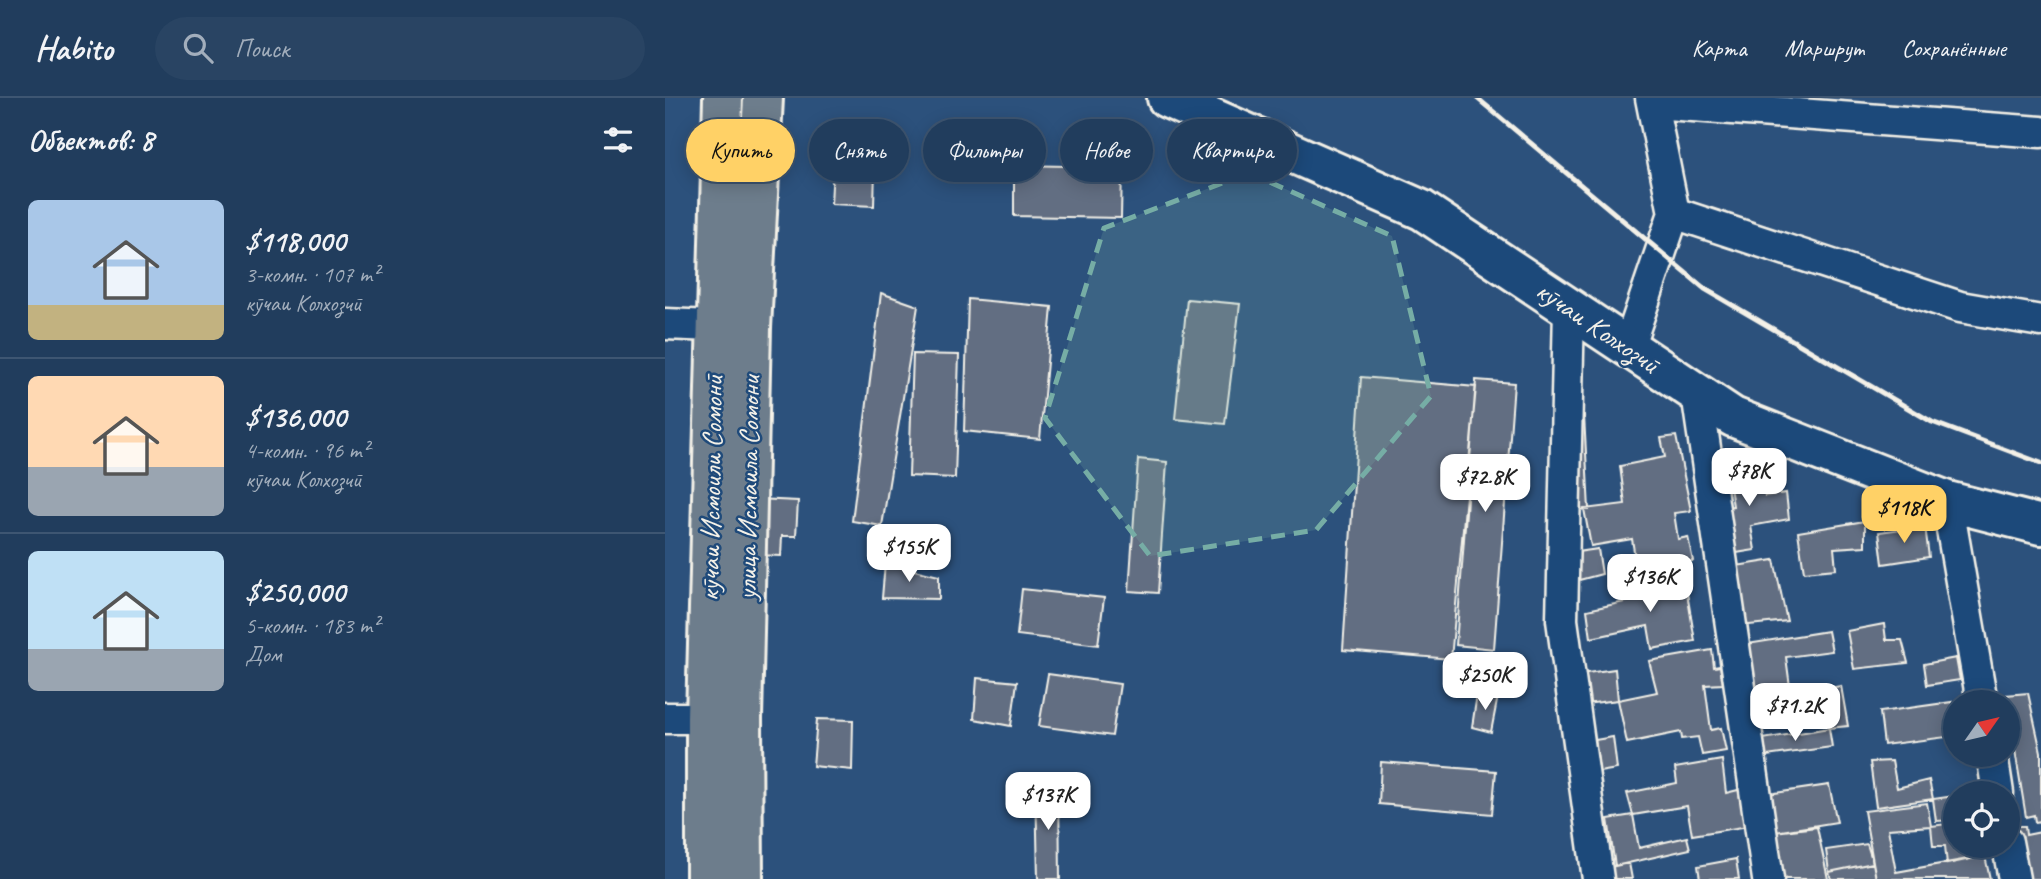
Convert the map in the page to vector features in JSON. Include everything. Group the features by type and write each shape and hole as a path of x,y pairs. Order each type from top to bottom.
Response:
{"main road":[{"name":"кӯчаи Исмоили Сомонӣ","path":"706,879 724,718 733,326 723,98"},
{"path":"733,326 763,98"},
{"name":"кӯчаи Колхозчӣ","path":"1167,98 1422,210 1733,417 1947,501 2041,525"},
{"path":"724,718 743,879"}],"street":[{"path":"1628,348 1674,213 1652,101 2041,132"},
{"path":"1674,213 1960,307 2041,320"},
{"path":"1569,308 1562,620 1598,879"},
{"path":"665,324 733,326"},
{"path":"1697,393 1768,879"},
{"path":"1947,501 1980,690"},
{"path":"665,718 724,718"},
{"path":"2010,858 2014,879"}],"highlighted area":[{"path":"1249,173 1392,236 1431,396 1316,530 1150,556 1045,418 1104,228"}],"building":[{"path":"1046,166 1060,166 1060,182 1122,182 1121,218 1014,216 1014,182 1046,182"},
{"path":"832,182 875,182 874,206 831,204"},
{"path":"881,293 918,306 882,526 852,521"},
{"path":"968,299 1052,307 1040,439 964,431"},
{"path":"1187,299 1240,304 1225,424 1175,419"},
{"path":"913,354 959,355 955,478 909,476"},
{"path":"1361,377 1476,387 1451,659 1343,650"},
{"path":"1476,380 1514,383 1494,649 1456,645"},
{"path":"1567,415 1584,415 1589,510 1569,509"},
{"path":"1676,436 1691,511 1674,513 1678,539 1688,537 1693,561 1637,570 1632,539 1591,546 1584,509 1625,504 1620,466 1665,457 1661,438"},
{"path":"1138,459 1167,462 1158,593 1129,591"},
{"path":"1726,461 1760,471 1765,496 1786,493 1789,519 1751,526 1755,550 1730,554 1721,507 1733,506"},
{"path":"757,499 798,501 796,536 782,536 781,556 755,555"},
{"path":"1865,521 1865,546 1834,548 1836,569 1804,572 1798,532"},
{"path":"1925,526 1929,557 1883,564 1879,532"},
{"path":"1598,549 1602,574 1568,583 1564,554"},
{"path":"1774,560 1787,621 1740,626 1730,567"},
{"path":"885,563 939,576 939,599 882,598"},
{"path":"1684,575 1695,641 1652,649 1648,626 1591,638 1587,610 1643,598 1639,583"},
{"path":"1022,589 1104,598 1098,645 1017,635"},
{"path":"1884,624 1886,640 1902,640 1908,663 1854,669 1847,631"},
{"path":"1828,631 1832,651 1786,657 1794,716 1756,720 1741,645"},
{"path":"1712,650 1714,667 1720,666 1723,684 1705,685 1711,730 1721,728 1726,751 1702,755 1698,737 1682,739 1681,732 1627,743 1618,700 1657,692 1649,661"},
{"path":"1956,658 1960,680 1927,685 1924,664"},
{"path":"1615,669 1618,700 1585,704 1580,674"},
{"path":"1048,674 1120,684 1112,736 1039,726"},
{"path":"977,678 1017,682 1011,726 974,719"},
{"path":"1841,686 1848,726 1829,728 1824,689"},
{"path":"2028,693 2041,752 2041,821 2035,822 2034,815 2026,817 2018,767 2020,767 2020,694"},
{"path":"1477,694 1498,696 1491,732 1472,727"},
{"path":"1943,703 1943,738 1884,745 1880,712"},
{"path":"817,719 853,720 852,770 813,766"},
{"path":"1829,728 1832,747 1760,757 1757,740"},
{"path":"1613,737 1617,769 1599,772 1595,740"},
{"path":"1722,760 1726,793 1742,789 1749,826 1692,835 1687,806 1633,815 1627,793 1677,783 1675,768"},
{"path":"1892,761 1897,788 1929,780 1933,799 1876,807 1870,762"},
{"path":"1381,762 1496,771 1492,814 1379,804"},
{"path":"1829,785 1837,822 1775,832 1768,794"},
{"path":"1036,786 1059,787 1060,879 1038,879"},
{"path":"1943,798 1943,821 1936,821 1933,799"},
{"path":"1927,803 1931,826 1888,829 1896,872 1985,858 1990,879 1876,879 1864,811"},
{"path":"1633,815 1639,848 1687,837 1690,849 1615,866 1608,819"},
{"path":"1943,824 1943,846 1933,846 1931,826"},
{"path":"2020,826 2025,826 2026,835 2041,832 2041,879 2019,879 2015,858 2020,858"},
{"path":"1817,827 1828,879 1773,879 1765,833"},
{"path":"1867,844 1873,863 1829,872 1826,850"},
{"path":"1946,858 1976,858 1947,864"},
{"path":"1736,859 1739,879 1700,879 1698,866"},
{"path":"1629,863 1632,879 1612,879 1609,867"},
{"path":"1873,863 1876,879 1831,879 1829,872"}],"railway":[{"path":"1477,98 1705,289 1932,422 2041,463"}]}
